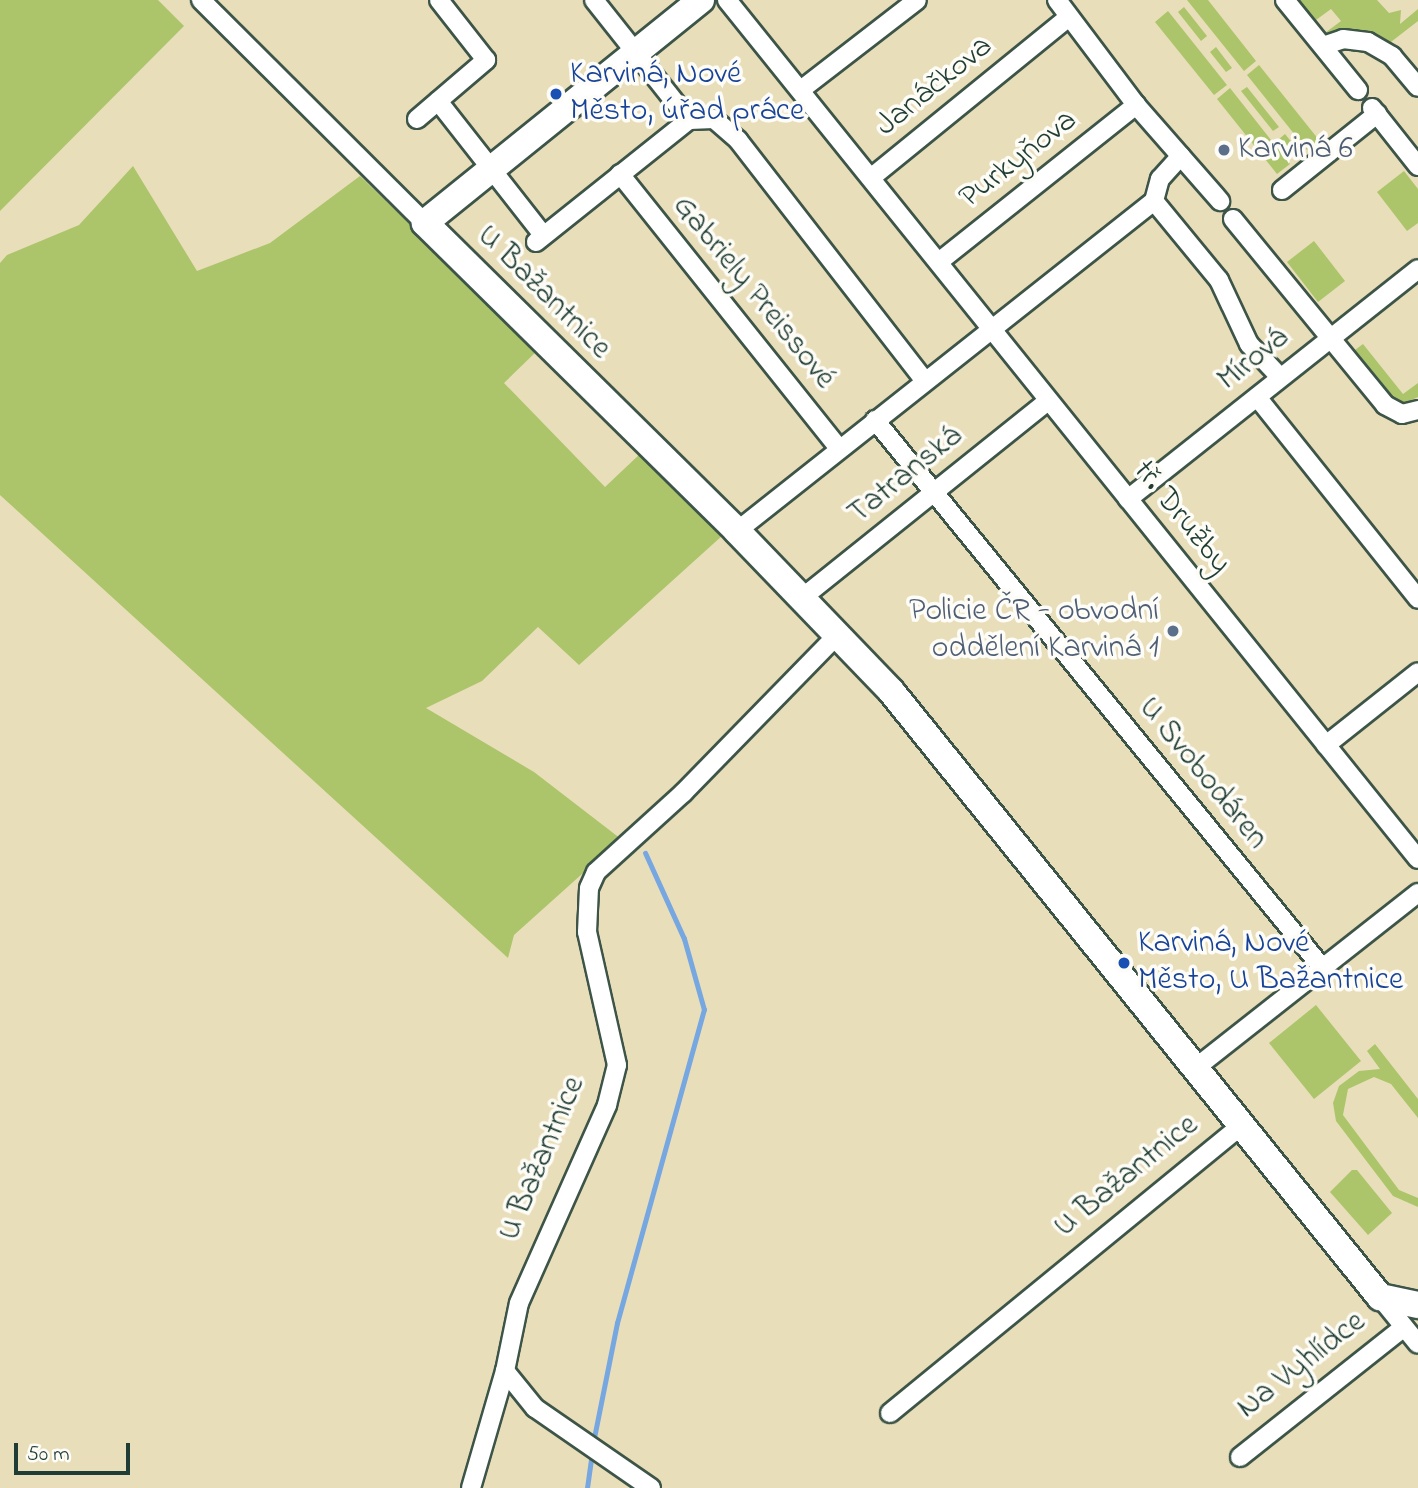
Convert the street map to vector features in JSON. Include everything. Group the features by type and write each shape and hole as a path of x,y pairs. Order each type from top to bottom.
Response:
{"street":[{"name":"U Bažantnice","path":"201,0 737,531 891,691 1198,1066 1380,1297"},
{"path":"417,119 486,61 439,0"},
{"path":"594,0 689,120"},
{"path":"425,223 488,169 701,0"},
{"name":"tř. Družby","path":"727,0 802,89 1048,401 1418,859"},
{"path":"802,89 917,0"},
{"path":"1057,0 1136,105 1220,201"},
{"path":"1285,0 1358,90"},
{"name":"Janáčkova","path":"872,177 1069,17"},
{"path":"1323,46 1343,39 1368,42 1392,56 1418,87"},
{"path":"438,101 539,238 689,120 715,119 738,140 924,380"},
{"name":"Purkyňova","path":"940,261 1136,105"},
{"path":"1282,190 1375,111 1418,166"},
{"path":"737,531 924,380 1154,201 1160,180 1181,156"},
{"name":"Gabriely Preissové","path":"620,174 839,448"},
{"path":"1154,201 1219,280 1249,344 1279,376"},
{"path":"1233,219 1385,405 1402,414 1418,410"},
{"name":"Mírová","path":"1128,499 1257,397 1279,376 1418,269"},
{"path":"1257,397 1418,599"},
{"name":"Tatranská","path":"802,598 1048,401"},
{"name":"U Svobodáren","path":"875,420 1324,970"},
{"name":"U Bažantnice","path":"471,1488 505,1371 519,1303 607,1105 617,1065 587,932 589,888 597,872 683,793 838,634"},
{"path":"1326,745 1418,672"},
{"path":"1198,1066 1324,970 1418,893"},
{"name":"U Bažantnice","path":"890,1413 1243,1124"},
{"name":"Na Vyhlídce","path":"1380,1297 1418,1305"},
{"name":"Na Vyhlídce","path":"1380,1297 1418,1344"},
{"name":"Na Vyhlídce","path":"1240,1457 1404,1328"},
{"path":"505,1371 535,1408 651,1488"}],"green space":[{"path":"0,0 158,0 184,26 0,211"},
{"path":"1187,0 1208,0 1256,61 1244,71"},
{"path":"1299,0 1377,0 1389,13 1401,10 1400,24 1418,9 1418,21 1387,45 1331,36 1325,33 1341,21 1331,9 1316,20"},
{"path":"1184,7 1207,36 1201,41 1178,12"},
{"path":"1168,11 1227,85 1214,95 1155,22"},
{"path":"1216,47 1232,68 1226,72 1210,52"},
{"path":"1259,65 1319,140 1307,150 1247,75"},
{"path":"1247,87 1279,127 1273,131 1241,91"},
{"path":"1230,88 1290,164 1277,174 1217,99"},
{"path":"1285,134 1302,155 1296,160 1279,139"},
{"path":"133,166 197,271 270,243 360,176 539,349 504,383 605,487 641,453 723,535 579,665 538,627 482,681 426,708 534,772 621,839 514,935 508,958 0,495 0,263 7,255 79,225"},
{"path":"1404,171 1418,189 1418,223 1407,231 1377,192"},
{"path":"1314,241 1345,281 1318,302 1287,262"},
{"path":"1363,344 1403,394 1418,383 1418,397 1405,403 1396,400 1355,350"},
{"path":"1316,1005 1361,1061 1314,1099 1269,1043"},
{"path":"1375,1044 1418,1099 1418,1118 1391,1084 1374,1077 1348,1089 1343,1115 1399,1190 1418,1198 1418,1207 1393,1196 1336,1121 1333,1103 1339,1086 1359,1071 1380,1069 1367,1051"},
{"path":"1352,1170 1357,1170 1392,1213 1368,1235 1330,1192"}],"waterway":[{"path":"593,1443 617,1323 704,1010 684,939 645,853"},
{"path":"587,1488 592,1451"}],"place":[{"name":"Karviná, Nové Město, úřad práce","path":"556,94"},
{"name":"Karviná 6","path":"1224,150"},
{"name":"Policie ČR - obvodní oddělení Karviná 1","path":"1173,631"},
{"name":"Karviná, Nové Město, U Bažantnice","path":"1124,963"}]}
